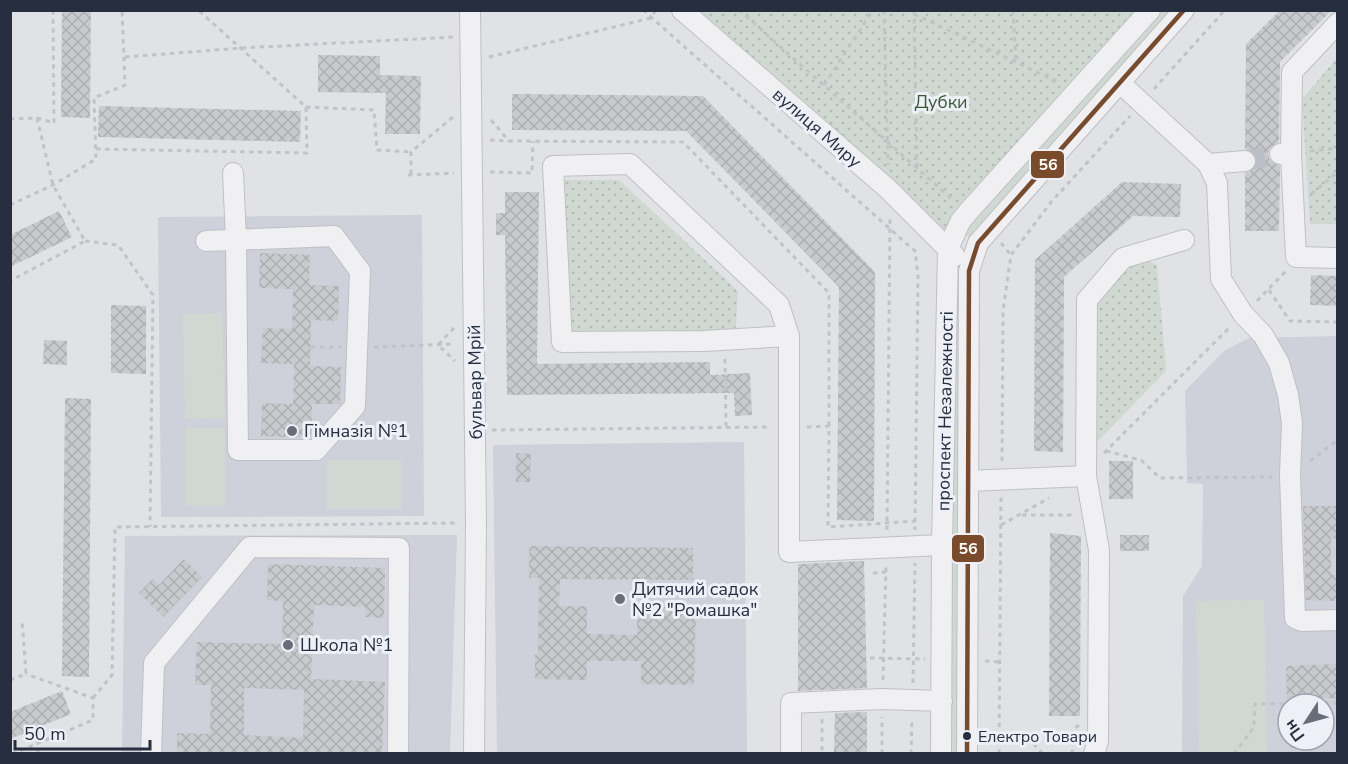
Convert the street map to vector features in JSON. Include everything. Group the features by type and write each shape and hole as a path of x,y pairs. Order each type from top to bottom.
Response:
{"street":[{"name":"бульвар Мрій","path":"470,10 476,430 474,753"},
{"name":"вулиця Миру","path":"682,10 888,189 969,271"},
{"path":"948,249 960,222 1150,10"},
{"path":"969,271 978,243 1184,10"},
{"path":"1338,23 1292,72 1285,154 1294,208 1296,258 1338,258"},
{"path":"1120,83 1209,164 1217,183 1221,279 1243,314 1261,331 1279,363 1288,395 1292,423 1290,486 1295,618 1302,621 1338,620"},
{"path":"1209,164 1245,161"},
{"path":"789,336 562,342 553,166 630,164 779,305 789,336 789,552 942,545"},
{"path":"206,241 236,238 334,236 360,271 355,406 316,450 238,450 236,238 232,173"},
{"path":"1094,753 1098,741 1099,550 1086,476 1087,300 1124,258 1184,240"},
{"name":"проспект Незалежності","path":"941,753 942,545 948,249"},
{"name":"проспект Незалежності","path":"967,753 969,271"},
{"path":"968,481 1086,476"},
{"path":"151,753 154,663 250,547 399,548 398,753"},
{"path":"791,753 791,703 882,699 942,701"}],"path":[{"path":"10,119 37,118 54,123 53,10"},
{"path":"10,206 53,185 96,159 94,98 125,85 122,10"},
{"path":"198,10 306,107 374,110 377,150 411,152"},
{"path":"643,10 915,251 918,276 916,545 911,753"},
{"path":"472,62 651,18 656,10"},
{"path":"739,10 949,196"},
{"path":"824,85 873,10"},
{"path":"882,753 891,230 884,10"},
{"path":"1013,10 1016,63"},
{"path":"999,753 1003,311 1011,255 1052,201 1225,10"},
{"path":"917,168 914,12 1064,85 1074,94"},
{"path":"125,57 242,48 470,37"},
{"path":"96,149 308,153 306,107"},
{"path":"1094,112 1115,131"},
{"path":"37,118 53,185 85,241"},
{"path":"532,141 532,173 538,181"},
{"path":"1285,154 1338,148"},
{"path":"1294,208 1338,172"},
{"path":"408,174 532,173"},
{"path":"10,280 85,241 118,245 153,295 150,527"},
{"path":"1086,476 1106,451 1288,269"},
{"path":"1269,290 1290,321 1338,322"},
{"path":"310,347 438,345"},
{"path":"725,349 726,427"},
{"path":"476,430 829,426 828,527 915,521"},
{"path":"1106,451 1141,460 1160,478 1280,477"},
{"path":"1001,525 1050,497"},
{"path":"873,573 886,572"},
{"path":"22,620 26,674"},
{"path":"870,658 885,658"},
{"path":"10,680 26,674 93,698 93,720 12,753"},
{"path":"1234,753 1254,727 1255,704 1338,704"},
{"path":"999,734 1029,739 1043,753"},
{"path":"38,743 38,753"}],"shaded area":[{"name":"Гімназія №1","path":"422,215 424,516 161,517 158,217"},
{"path":"1337,336 1337,753 1182,754 1183,596 1202,566 1203,484 1187,483 1185,391 1224,351 1249,338"},
{"name":"Дитячий садок №2 \"Ромашка\"","path":"744,442 747,753 497,753 493,445"},
{"name":"Школа №1","path":"457,535 450,753 122,754 125,536"}],"green space":[{"name":"Дубки","path":"699,11 1145,11 947,232"},
{"path":"1160,11 1172,11 970,238 964,232"},
{"path":"1337,58 1337,224 1310,224 1302,99"},
{"path":"547,180 619,180 738,291 735,338 558,344"},
{"path":"1142,258 1157,265 1166,371 1093,446 1080,307"},
{"path":"954,306 962,306 960,753 951,754"},
{"path":"222,313 225,418 185,419 183,314"},
{"path":"186,428 225,428 225,506 186,506"},
{"path":"327,460 402,460 402,509 327,509"},
{"path":"1264,600 1267,753 1199,753 1196,601"}],"building":[{"path":"62,10 91,10 90,118 61,117"},
{"path":"1280,10 1332,10 1280,62 1279,142 1270,148 1268,153 1270,160 1280,166 1279,231 1245,231 1245,173 1252,170 1257,161 1254,154 1245,149 1246,44"},
{"path":"318,55 380,56 380,75 421,76 420,134 385,134 386,93 318,92"},
{"path":"512,94 703,96 875,272 874,521 837,520 839,287 686,131 512,130"},
{"path":"99,106 301,111 300,142 98,137"},
{"path":"1122,182 1181,184 1180,217 1133,216 1064,277 1063,452 1034,451 1035,260"},
{"path":"505,192 539,192 537,364 710,362 710,375 750,373 752,415 735,416 734,393 507,395 505,235 496,235 496,213 505,213"},
{"path":"59,211 72,237 10,267 10,235"},
{"path":"260,253 310,255 309,285 339,286 338,321 311,320 310,366 341,367 340,404 312,404 311,438 261,436 262,403 293,404 294,364 261,363 263,328 292,329 293,289 259,288"},
{"path":"1311,275 1338,276 1338,306 1310,305"},
{"path":"111,305 146,306 146,374 111,373"},
{"path":"44,340 67,341 67,365 43,364"},
{"path":"65,398 91,399 89,677 62,676"},
{"path":"516,453 531,454 530,482 516,482"},
{"path":"1109,461 1133,461 1133,499 1109,499"},
{"path":"1303,506 1338,506 1338,539 1331,538 1331,575 1338,575 1338,601 1306,600"},
{"path":"1050,533 1081,536 1080,716 1049,716"},
{"path":"1120,535 1149,535 1149,551 1120,551"},
{"path":"529,546 693,548 693,580 560,579 559,606 587,606 587,634 637,635 637,607 696,607 694,685 641,684 641,661 587,661 587,680 535,679 535,655 538,655 539,578 529,578"},
{"path":"184,559 202,577 163,617 139,593 153,579 159,585"},
{"path":"864,561 867,688 798,691 798,564"},
{"path":"268,564 385,568 384,618 365,617 365,607 314,605 311,679 385,682 382,753 177,753 177,733 210,734 211,685 195,685 197,642 282,644 283,601 267,600","holes":["244,688 304,690 303,738 244,735"]},
{"path":"1338,664 1338,698 1336,698 1336,692 1287,692 1286,666"},
{"path":"62,691 71,714 10,739 10,712"},
{"path":"867,712 867,753 834,753 835,713"}],"tunnel":[{"path":"1245,161 1280,154"}],"transit line":[{"name":"56","path":"967,754 969,271 978,243 1184,10"}],"place":[{"name":"Гімназія №1","path":"292,431"},
{"name":"Дитячий садок №2 \"Ромашка\"","path":"620,599"},
{"name":"Школа №1","path":"288,645"},
{"name":"Електро Товари","path":"967,736"}]}
